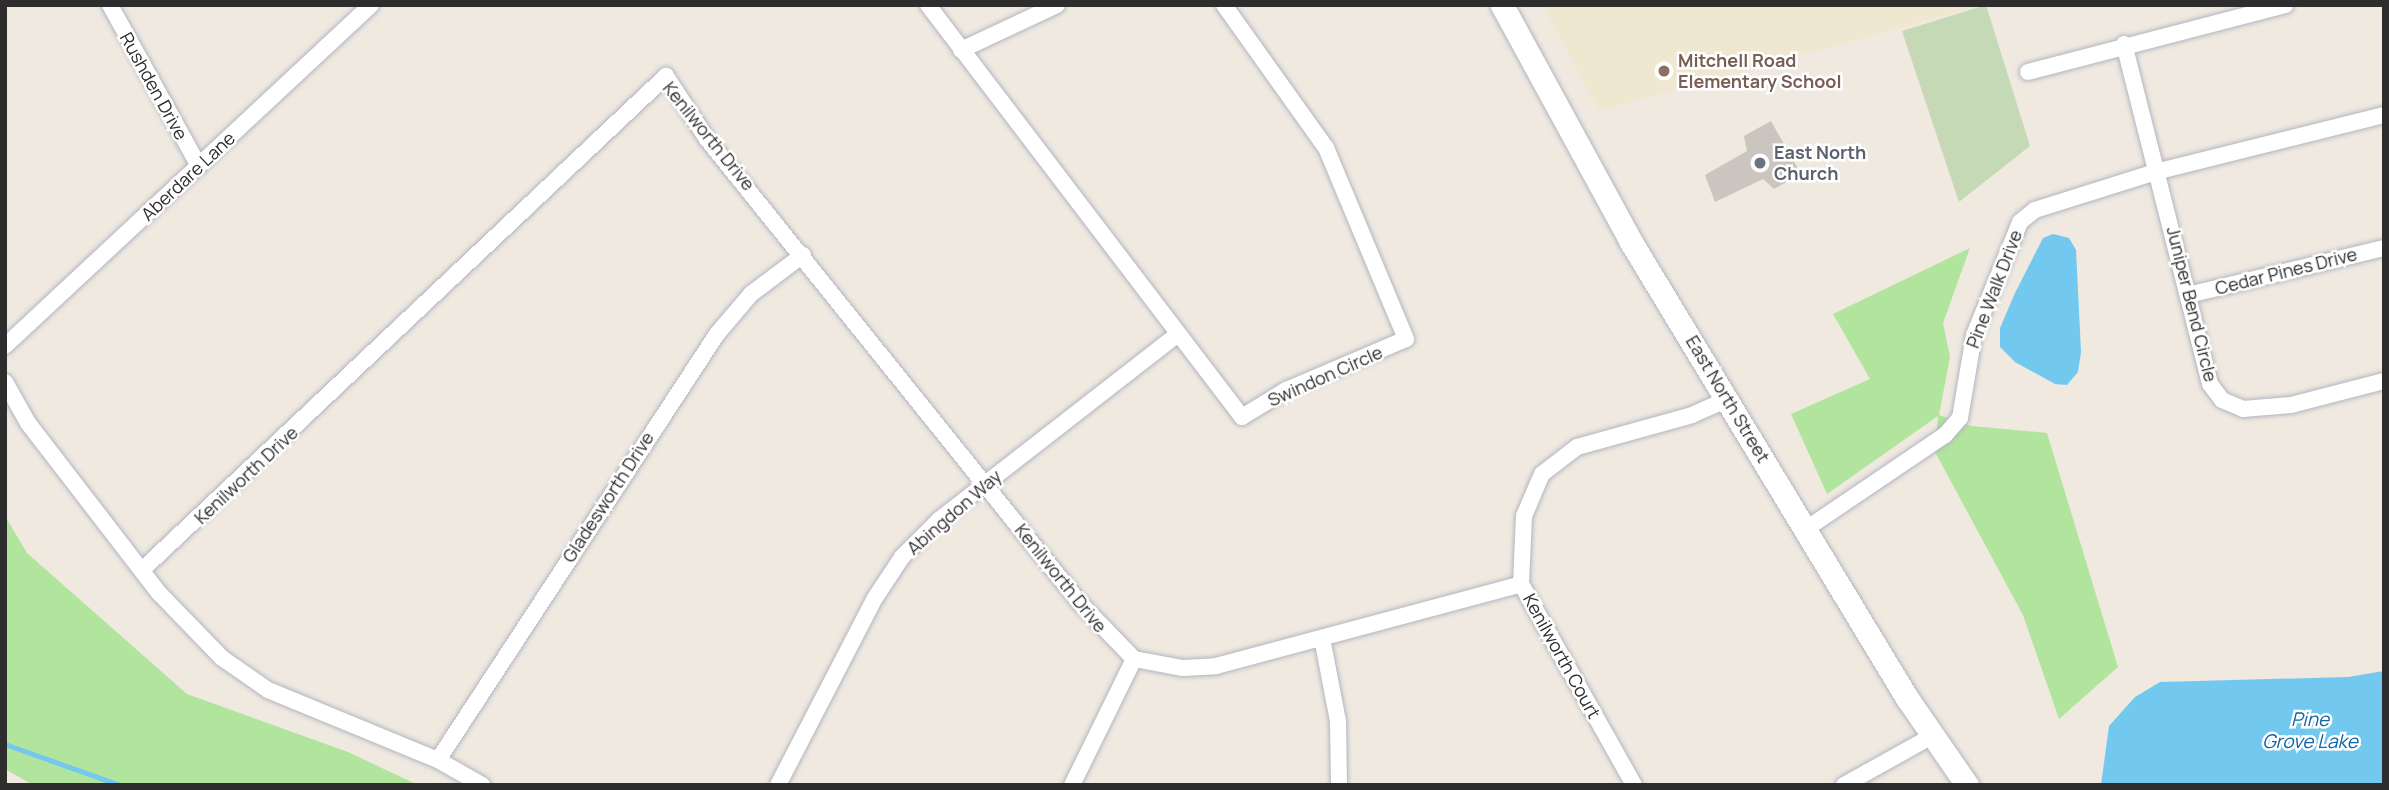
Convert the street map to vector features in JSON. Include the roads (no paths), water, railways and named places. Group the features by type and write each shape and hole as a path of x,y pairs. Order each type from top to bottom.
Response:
{"main road":[{"name":"East North Street","path":"1503,5 1562,123 1932,736 1967,785"}],"street":[{"name":"Rushden Drive","path":"110,5 200,166"},
{"name":"Aberdare Lane","path":"5,346 371,5"},
{"name":"Swindon Circle","path":"928,5 1242,417 1286,390 1406,339 1326,148 1224,5"},
{"path":"961,50 1057,5"},
{"path":"2028,72 2124,44 2284,5"},
{"name":"Juniper Bend Circle","path":"2124,44 2159,171 2210,384 2222,400 2243,409 2291,405 2384,382"},
{"name":"Kenilworth Drive","path":"142,570 666,76 695,124 1112,640 1134,659"},
{"name":"Pine Walk Drive","path":"1806,529 1945,435 1960,418 1974,335 2020,222 2046,204 2159,171 2384,115"},
{"name":"Cedar Pines Drive","path":"2188,295 2384,248"},
{"name":"Gladesworth Drive","path":"438,761 717,334 751,294 803,255"},
{"name":"Abingdon Way","path":"778,785 882,584 918,539 984,484 1178,334"},
{"path":"5,382 27,422 185,623 250,679 438,761 482,785"},
{"name":"Kenilworth Court","path":"1634,785 1521,584 1524,516 1534,487 1549,466 1597,439 1692,415 1728,399"},
{"path":"1072,785 1134,659 1203,667 1521,584"},
{"path":"1322,638 1338,721 1339,785"},
{"path":"1844,785 1932,736"}],"water":[{"path":"2053,234 2069,238 2076,250 2081,352 2078,372 2067,385 2055,384 2015,362 2000,347 2000,328 2015,293 2043,238"},
{"name":"Pine Grove Lake","path":"2384,671 2384,785 2101,785 2109,726 2135,697 2160,682 2348,677"}],"waterway":[{"path":"5,744 120,785"}],"place":[{"name":"Mitchell Road Elementary School","path":"1664,71"},
{"name":"East North Church","path":"1760,163"}]}
